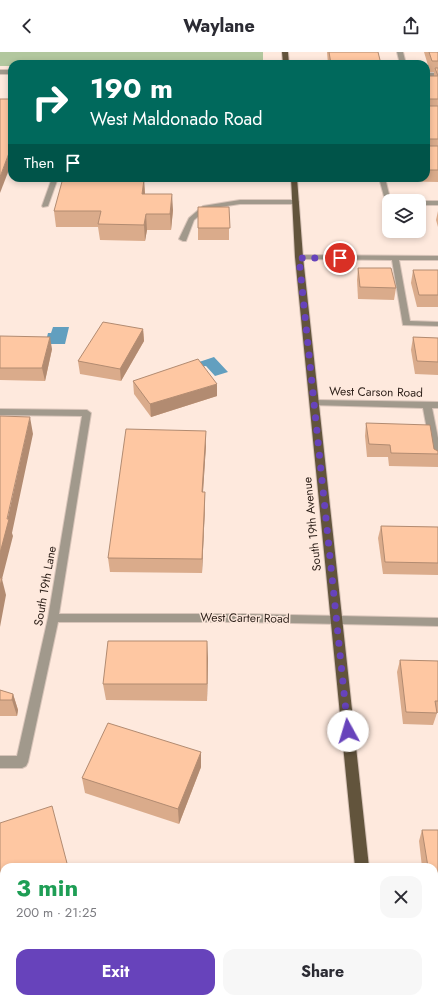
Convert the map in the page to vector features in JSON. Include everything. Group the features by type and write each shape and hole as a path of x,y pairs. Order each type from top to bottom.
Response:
{"main road":[{"name":"South 19th Avenue","path":"294,182 299,258 362,863"}],"street":[{"path":"45,206 54,182"},
{"path":"383,182 386,194"},
{"path":"183,239 191,219 205,207 240,202 296,202"},
{"path":"426,203 438,203"},
{"path":"299,258 438,258"},
{"path":"395,258 406,323 438,324"},
{"name":"West Carson Road","path":"314,402 438,405"},
{"path":"427,404 438,461"},
{"name":"South 19th Lane","path":"0,412 87,413 53,618 22,762 0,762"},
{"name":"West Carter Road","path":"53,618 243,618 438,622"}],"green space":[{"path":"0,52 263,52 263,60 8,60 8,66 0,66"}],"water":[{"path":"53,327 69,327 65,344 49,344 50,337 47,337 48,333 51,333"},
{"path":"214,357 228,372 215,376 206,366 200,367 196,363"}],"building":[{"path":"329,52 378,52 380,60 330,60"},
{"path":"429,52 438,52 438,61 432,61"},
{"path":"435,68 438,68 438,76"},
{"path":"430,76 438,76 438,99 430,99"},
{"path":"0,99 8,99 8,156 0,177"},
{"path":"430,106 438,106 438,139 430,139"},
{"path":"430,146 438,146 438,170 430,170"},
{"path":"62,182 144,182 142,194 172,194 170,214 146,214 144,225 98,224 101,211 54,211"},
{"path":"198,207 229,207 230,228 198,228"},
{"path":"358,268 391,268 396,288 360,287"},
{"path":"413,270 438,270 438,295 419,295"},
{"path":"103,322 143,329 120,369 78,361"},
{"path":"0,336 50,337 42,368 0,368"},
{"path":"413,337 438,338 438,362 417,361"},
{"path":"198,359 217,384 150,404 133,381"},
{"path":"0,416 30,417 7,519 9,519 0,553"},
{"path":"366,423 430,425 434,449 438,451 438,454 391,453 390,445 369,444"},
{"path":"126,429 206,431 202,492 205,492 202,559 108,558"},
{"path":"381,526 438,527 438,563 385,562"},
{"path":"108,641 207,641 207,684 103,684"},
{"path":"400,660 438,661 438,701 435,701 437,713 406,712"},
{"path":"0,690 13,694 12,700 0,700"},
{"path":"108,723 201,752 178,809 82,778"},
{"path":"52,806 67,863 0,863 0,823"},
{"path":"422,830 438,830 438,863 427,863"}],"route":[{"path":"340,258 299,258 348,731"}]}
